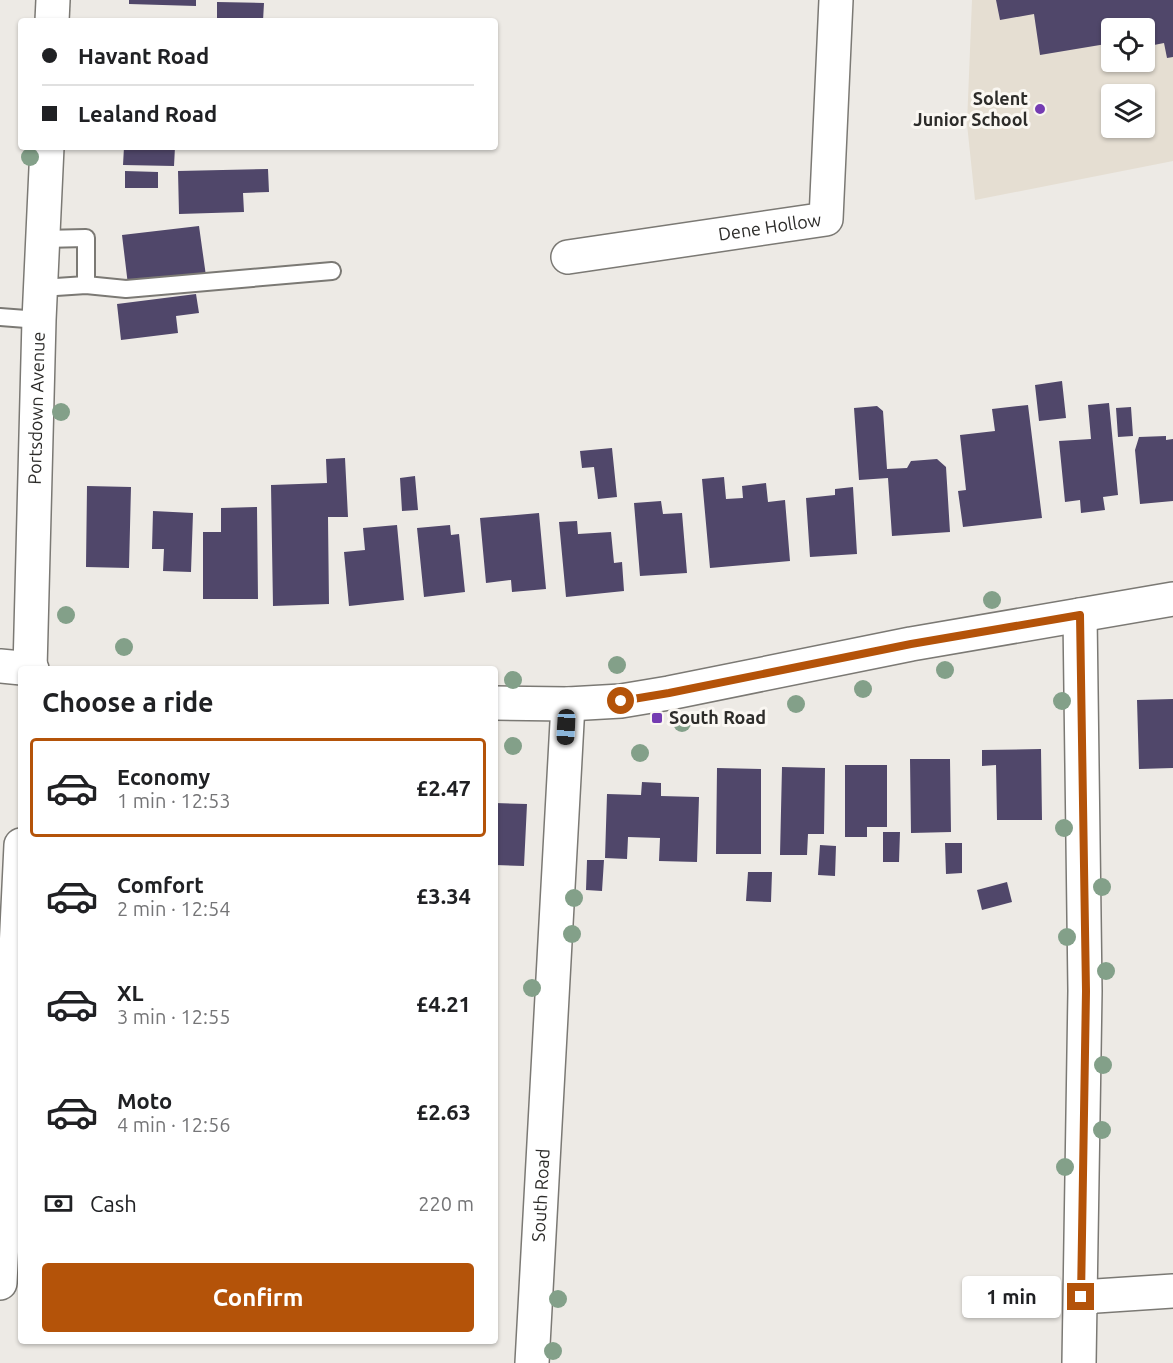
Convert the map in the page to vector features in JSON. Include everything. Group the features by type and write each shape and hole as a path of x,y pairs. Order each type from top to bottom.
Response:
{"street":[{"path":"52,18 53,0"},
{"name":"Dene Hollow","path":"568,257 826,219 836,0"},
{"name":"Portsdown Avenue","path":"30,666 40,304 47,150"},
{"path":"498,703 568,704 621,701 911,644 1173,599"},
{"path":"1079,1363 1086,991 1080,615"},
{"path":"0,666 18,668"},
{"name":"South Road","path":"532,1363 568,704"},
{"path":"0,1283 9,915 18,862"},
{"path":"1081,1297 1173,1291"}],"lane":[{"path":"43,239 86,238 86,285"},
{"path":"0,317 86,285 126,289 332,271"}],"shaded area":[{"name":"Solent Junior School","path":"972,0 1173,0 1173,161 975,200 967,124"}],"building":[{"path":"129,0 196,0 196,6 129,4"},
{"path":"996,0 1173,0 1173,57 1167,58 1164,43 1155,45 1155,18 1101,18 1101,45 1040,55 1034,14 1000,20"},
{"path":"217,2 264,3 263,18 217,18"},
{"path":"124,150 175,150 174,166 123,165"},
{"path":"268,169 269,192 243,193 244,212 179,214 178,171"},
{"path":"125,171 158,172 158,188 125,188"},
{"path":"199,226 206,276 128,285 122,235"},
{"path":"196,294 199,313 176,316 178,333 121,340 117,304"},
{"path":"1062,381 1066,418 1039,421 1035,385"},
{"path":"1109,403 1118,495 1103,497 1105,510 1081,513 1080,500 1065,502 1059,441 1091,439 1088,405"},
{"path":"1028,405 1042,518 963,527 958,491 966,490 960,435 995,431 992,409"},
{"path":"877,406 883,411 887,469 907,468 911,461 937,459 946,467 950,532 892,536 888,478 859,480 854,408"},
{"path":"1131,407 1133,436 1118,437 1116,408"},
{"path":"1166,436 1166,440 1173,439 1173,501 1140,504 1135,450 1139,437"},
{"path":"612,448 617,497 598,499 594,467 582,468 580,451"},
{"path":"345,458 348,517 328,517 329,604 273,606 271,485 327,483 326,459"},
{"path":"415,476 418,510 402,511 400,478"},
{"path":"724,477 726,499 743,498 742,486 766,483 768,502 785,500 790,561 710,568 702,479"},
{"path":"87,486 131,487 129,568 86,567"},
{"path":"853,487 857,554 810,557 806,498 835,495 835,489"},
{"path":"661,501 663,514 682,513 687,573 640,576 634,503"},
{"path":"257,507 258,599 203,599 203,532 221,532 221,508"},
{"path":"153,511 193,513 191,572 163,571 164,549 152,549"},
{"path":"539,513 546,589 512,592 511,580 486,583 480,518"},
{"path":"577,521 578,534 611,532 614,563 622,562 624,591 566,597 559,522"},
{"path":"397,525 404,600 349,606 344,552 365,550 363,528"},
{"path":"450,525 451,535 459,534 465,592 424,597 417,528"},
{"path":"1173,699 1173,768 1139,769 1137,700"},
{"path":"1041,749 1042,820 997,820 996,765 982,766 982,750"},
{"path":"910,759 950,759 951,832 911,833"},
{"path":"845,765 887,765 887,827 867,827 867,837 845,837"},
{"path":"782,767 825,768 824,834 808,834 807,855 780,855"},
{"path":"717,768 761,769 761,854 716,854"},
{"path":"642,782 661,783 661,796 699,797 697,862 659,861 660,838 628,837 627,859 605,858 607,794 641,795"},
{"path":"498,803 527,804 524,866 498,865"},
{"path":"883,832 900,832 899,862 883,862"},
{"path":"945,843 962,843 962,873 946,874"},
{"path":"820,845 836,846 835,876 818,875"},
{"path":"587,860 604,860 602,891 586,890"},
{"path":"748,872 772,872 771,902 746,901"},
{"path":"1007,882 1012,902 982,910 977,890"}],"place":[{"name":"Solent Junior School","path":"1040,109"},
{"name":"South Road","path":"657,718"}],"route":[{"path":"621,701 911,644 1080,615 1086,991 1081,1297"}]}
